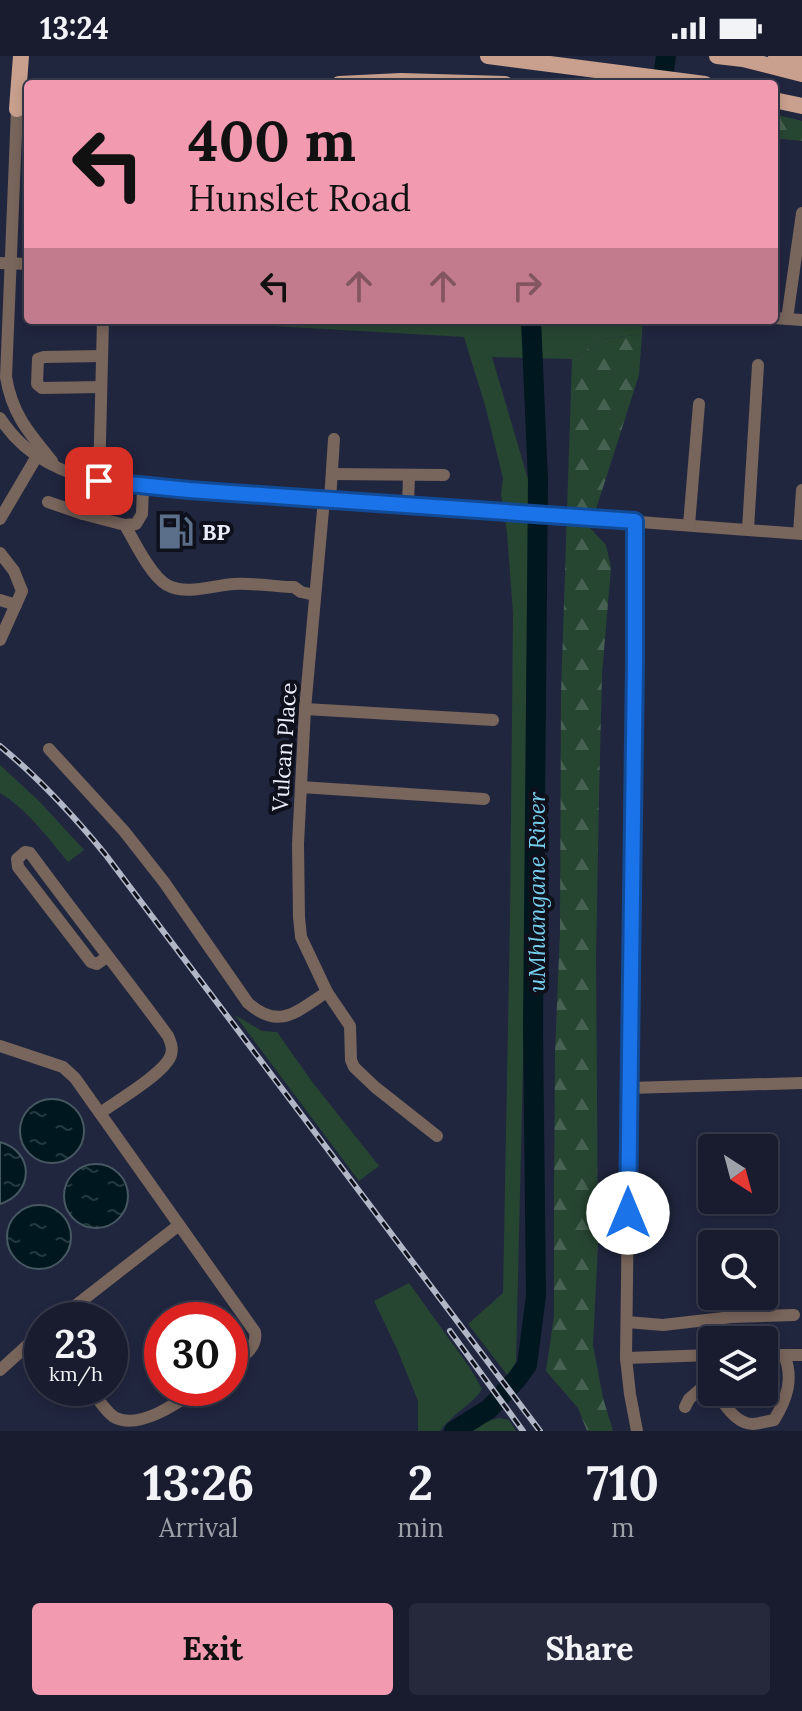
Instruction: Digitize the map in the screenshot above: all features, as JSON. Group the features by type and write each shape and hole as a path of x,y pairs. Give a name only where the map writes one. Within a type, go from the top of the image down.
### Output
{"main road":[{"path":"15,108 21,56"},
{"path":"488,56 677,80"},
{"path":"717,56 743,59 802,74"},
{"path":"776,56 802,62"},
{"path":"778,101 802,106"}],"street":[{"path":"15,108 5,263 6,377 14,409 39,453"},
{"path":"802,213 780,319 802,320"},
{"path":"83,514 94,480 103,324"},
{"path":"101,387 42,388 37,384 37,363 44,357 102,356"},
{"path":"748,529 758,365"},
{"path":"689,525 699,404"},
{"path":"0,418 24,447 78,476 143,486 800,533 802,490"},
{"name":"Vulcan Place","path":"334,439 305,709 298,844 301,937 327,992 350,1026 354,1067 437,1136"},
{"path":"0,519 4,502 39,453"},
{"path":"332,474 444,475"},
{"path":"408,505 409,476"},
{"path":"48,502 125,525 136,524 141,518 143,486"},
{"path":"635,521 626,1358 637,1431"},
{"path":"125,525 155,575 168,586 188,589 233,584 294,587 315,595"},
{"path":"0,553 22,587 0,640"},
{"path":"0,600 16,605"},
{"path":"305,709 493,720"},
{"path":"49,749 156,872 248,1003 259,1013 281,1017 299,1010 327,992"},
{"path":"301,787 484,799"},
{"path":"100,1113 166,1065 172,1044 168,1036 108,956 30,853 20,854 18,867 91,962 97,964 108,956"},
{"path":"0,1046 63,1067 75,1078 234,1302"},
{"path":"629,1088 802,1083"},
{"path":"80,1302 179,1225"},
{"path":"627,1322 663,1325 732,1317 794,1315"},
{"path":"248,1322 257,1336 248,1352"},
{"path":"0,1370 24,1348"},
{"path":"626,1358 698,1355"},
{"path":"778,1355 802,1355"},
{"path":"726,1406 742,1422 777,1425 789,1384 784,1355"},
{"path":"685,1407 698,1392"},
{"path":"105,1406 113,1416 129,1421 159,1415 172,1406"},
{"path":"733,1431 738,1418"}],"green space":[{"path":"778,115 802,121 802,141 778,138"},
{"path":"643,324 642,334 603,339 572,359 492,357 530,486 528,853 516,1362 508,1376 468,1324 503,1293 513,613 501,494 503,478 464,337 256,325"},
{"path":"642,334 639,375 590,528 606,545 611,568 602,674 599,796 596,956 598,1245 593,1345 613,1431 587,1431 578,1408 546,1371 554,1316 561,694 572,359 603,339"},
{"path":"0,765 39,801 84,850 68,862 28,816 0,793"},
{"path":"235,1015 262,1031 277,1032 379,1166 359,1181"},
{"path":"409,1283 482,1389 440,1431 418,1431 418,1401 374,1301"},
{"path":"499,1418 509,1420 516,1431 468,1431 477,1424"}],"water":[{"path":"52,1099 70,1105 78,1113 84,1131 78,1149 70,1157 52,1163 34,1157 26,1149 20,1131 26,1113 34,1105"},
{"path":"0,1142 20,1154 26,1173 19,1191 0,1204"},
{"path":"96,1164 114,1170 122,1178 128,1196 122,1214 114,1222 96,1228 78,1222 70,1214 64,1196 70,1178 78,1170"},
{"path":"39,1205 57,1211 65,1219 71,1237 65,1255 57,1263 39,1269 21,1263 13,1255 7,1237 13,1219 21,1211"}],"waterway":[{"name":"uMhlangane River","path":"663,80 666,56"},
{"name":"uMhlangane River","path":"454,1431 489,1409 527,1365 536,1296 533,1027 538,480 531,324"}],"railway":[{"path":"0,746 55,797 105,854 540,1431"},
{"path":"450,1331 523,1431"}],"place":[{"name":"BP","path":"176,532"}],"route":[{"path":"99,481 635,521 628,1213"}]}
